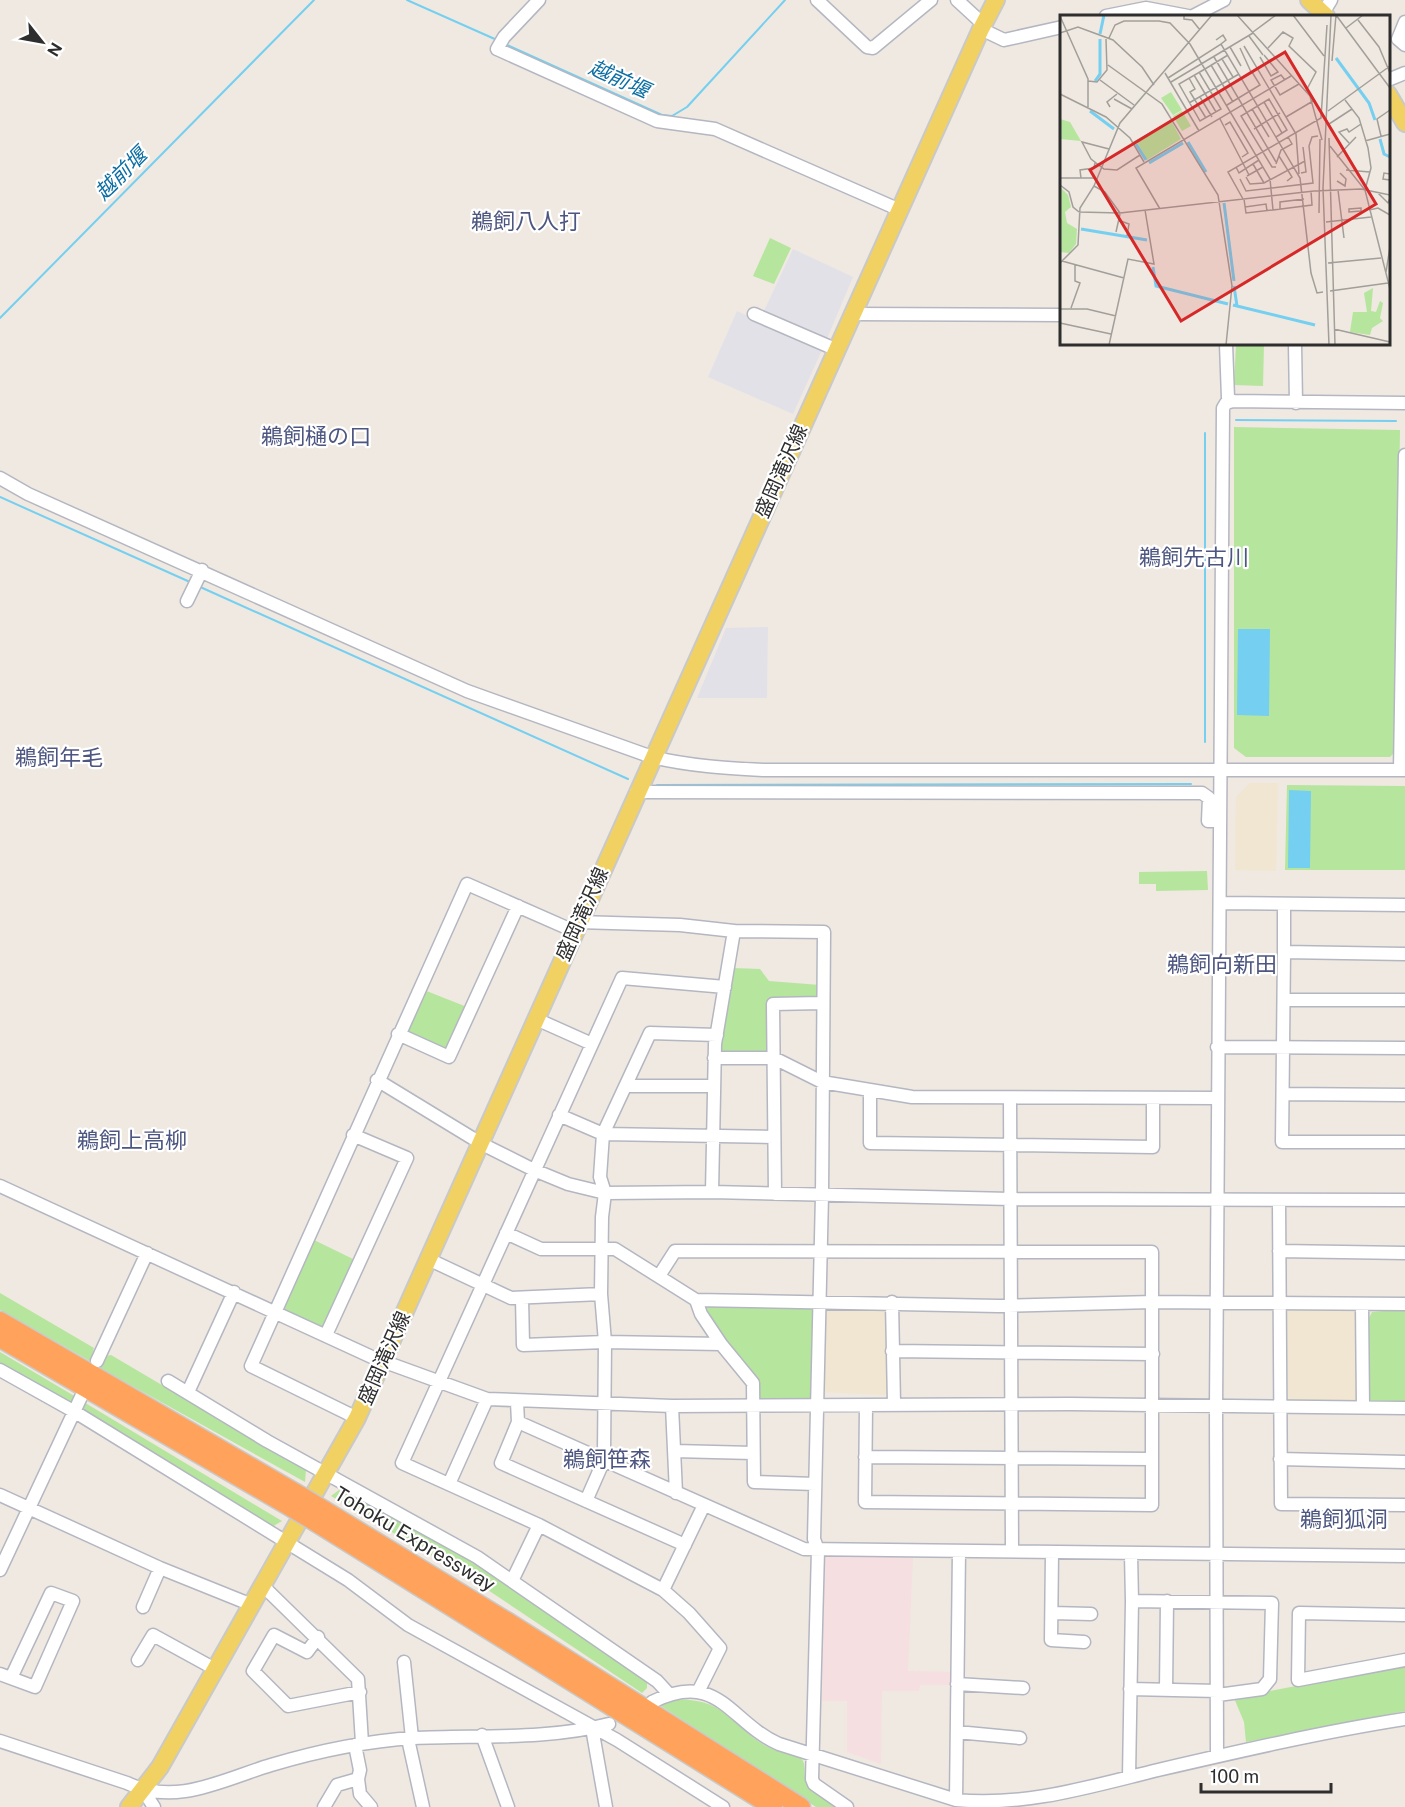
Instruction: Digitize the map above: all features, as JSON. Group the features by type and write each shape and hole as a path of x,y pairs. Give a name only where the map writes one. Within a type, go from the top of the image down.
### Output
{"highway":[{"name":"Tohoku Expressway","path":"0,1321 297,1502 508,1622 801,1807"},
{"name":"Tohoku Expressway","path":"0,1338 297,1502"},
{"name":"Tohoku Expressway","path":"321,1516 772,1807"}],"main road":[{"name":"盛岡滝沢線","path":"129,1807 160,1767 357,1418 482,1144 576,926 835,349 982,26 996,0"},
{"path":"1309,0 1327,10"},
{"path":"1390,96 1405,123"}],"street":[{"path":"539,0 497,49 657,121 715,129 900,210"},
{"path":"817,0 867,47 873,48 931,0"},
{"path":"957,0 982,26 1004,40 1060,27"},
{"path":"1195,15 1224,0"},
{"path":"1111,15 1146,8 1183,15"},
{"path":"1405,22 1398,39 1405,45"},
{"path":"1390,80 1405,73"},
{"path":"754,314 835,349"},
{"path":"851,314 1060,315"},
{"path":"1226,345 1226,388 1228,398 1233,401"},
{"path":"1295,345 1296,403"},
{"path":"1217,1756 1217,1047 1223,408 1226,403 1233,401 1405,404"},
{"path":"0,478 197,580 466,691 652,757 704,768 763,770 1402,770 1405,455"},
{"path":"187,601 197,580"},
{"path":"636,792 1202,793 1209,798 1208,821 1220,821"},
{"path":"357,1418 251,1366 377,1080 467,884 518,906 576,926 680,925 734,931 824,932 821,1003 822,1195 814,1539 818,1550 812,1779 814,1784 847,1807"},
{"path":"1220,903 1405,905"},
{"path":"1284,904 1282,1142 1405,1142"},
{"path":"398,1034 449,1057 518,906"},
{"path":"712,1192 714,1058 734,931"},
{"path":"1284,952 1405,954"},
{"path":"698,1692 720,1648 689,1612 663,1590 539,1525 402,1463 622,978 725,987"},
{"path":"1284,1000 1405,1000"},
{"path":"775,1194 773,1004 821,1003"},
{"path":"536,1019 592,1044"},
{"path":"586,1500 604,1460 605,1342 601,1294 602,1217 605,1193 600,1177 603,1134 650,1033 717,1035"},
{"path":"1217,1047 1405,1048"},
{"path":"714,1058 774,1058 822,1082 912,1097 1218,1098"},
{"path":"377,1080 482,1144 534,1170 568,1184 605,1193 712,1192 1011,1199 1405,1200"},
{"path":"626,1086 714,1086"},
{"path":"870,1090 870,1143 1153,1147 1153,1099"},
{"path":"1283,1094 1405,1095"},
{"path":"1010,1098 1012,1550"},
{"path":"559,1115 603,1134 774,1137"},
{"path":"326,1335 407,1158 353,1134"},
{"path":"0,1186 383,1361 439,1384 487,1399 517,1402 672,1406 894,1404 1405,1408"},
{"path":"1279,1201 1281,1504 1405,1505"},
{"path":"506,1233 541,1249 615,1249 696,1300 1010,1305 1153,1302 1405,1304"},
{"path":"659,1276 675,1251 1152,1252 1152,1505 865,1502 866,1406"},
{"path":"1279,1251 1405,1253"},
{"path":"97,1361 147,1252"},
{"path":"428,1259 511,1298 601,1294"},
{"path":"188,1392 234,1292"},
{"path":"522,1298 523,1345 605,1342 721,1344"},
{"path":"696,1300 701,1314 721,1344 753,1383 754,1482 815,1484"},
{"path":"892,1302 894,1404"},
{"path":"1362,1305 1363,1408"},
{"path":"892,1351 1010,1350 1152,1354"},
{"path":"0,1370 75,1412 348,1580 408,1625 617,1740 723,1807"},
{"path":"168,1381 267,1442 328,1473 477,1557 657,1681 669,1694"},
{"path":"0,1570 81,1397"},
{"path":"449,1484 487,1399"},
{"path":"517,1402 518,1422 501,1463 685,1545"},
{"path":"672,1406 676,1493"},
{"path":"518,1422 804,1549 1405,1556"},
{"path":"674,1451 753,1453"},
{"path":"865,1457 1152,1459"},
{"path":"1280,1459 1405,1462"},
{"path":"0,1495 160,1568 252,1605"},
{"path":"663,1590 704,1504"},
{"path":"512,1581 539,1525"},
{"path":"956,1800 959,1551"},
{"path":"1052,1553 1051,1640 1084,1641"},
{"path":"1130,1777 1131,1554"},
{"path":"143,1607 160,1568"},
{"path":"263,1586 358,1678 360,1692 358,1779 360,1794 371,1807"},
{"path":"51,1593 73,1601 35,1687 6,1676 51,1593"},
{"path":"1130,1689 1218,1693 1262,1689 1268,1685 1273,1611 1272,1603 1132,1601"},
{"path":"1166,1690 1167,1601"},
{"path":"1052,1613 1091,1614"},
{"path":"1405,1615 1299,1613 1298,1680 1405,1660"},
{"path":"138,1660 153,1635 215,1669"},
{"path":"318,1637 307,1652 274,1635 253,1671 288,1706 360,1692"},
{"path":"404,1662 410,1738 423,1807"},
{"path":"957,1684 1023,1688"},
{"path":"652,1702 669,1694 698,1692 722,1700 767,1739 956,1800 1004,1804 1057,1795 1217,1756 1405,1719"},
{"path":"0,1742 143,1790 188,1792 269,1765 358,1744 410,1738 572,1732 609,1724"},
{"path":"592,1728 606,1807"},
{"path":"957,1732 1020,1738"},
{"path":"482,1736 508,1807"},
{"path":"324,1807 337,1785 358,1779"},
{"path":"143,1790 154,1807"},
{"path":"1057,1795 1064,1807"}],"shaded area":[{"path":"793,249 853,277 826,341 763,313"},
{"path":"737,311 822,350 793,414 708,377"},
{"path":"768,627 767,698 697,698 726,628"},
{"path":"1250,783 1278,783 1276,871 1235,870 1236,797"},
{"path":"827,1306 888,1306 891,1391 885,1395 824,1392 824,1309"},
{"path":"1290,1309 1355,1309 1357,1312 1359,1396 1355,1402 1292,1400 1288,1397 1287,1312"},
{"path":"827,1555 913,1556 908,1671 952,1672 952,1685 920,1685 919,1691 882,1691 881,1764 847,1752 847,1701 822,1701 824,1558"}],"green space":[{"path":"770,238 791,248 774,284 753,276"},
{"path":"1236,345 1264,345 1263,386 1234,385"},
{"path":"1234,427 1400,430 1395,752 1390,757 1246,757 1234,748"},
{"path":"1287,785 1405,786 1405,870 1285,870"},
{"path":"1207,871 1208,890 1156,891 1156,884 1139,884 1139,872"},
{"path":"732,968 760,969 769,981 820,985 819,1001 771,1003 772,1056 716,1057"},
{"path":"424,990 467,1007 449,1050 444,1051 404,1033"},
{"path":"314,1240 353,1259 322,1329 281,1311"},
{"path":"0,1293 94,1348 90,1361 0,1310"},
{"path":"702,1304 817,1308 815,1401 760,1400 756,1382 725,1343"},
{"path":"1405,1309 1405,1402 1372,1403 1366,1397 1369,1318 1372,1312"},
{"path":"0,1352 76,1397 71,1404 0,1365"},
{"path":"111,1355 301,1465 306,1470 305,1482 100,1368 105,1356"},
{"path":"82,1401 282,1521 272,1527 80,1411"},
{"path":"339,1490 474,1561 647,1679 647,1688 642,1693 473,1580 331,1496"},
{"path":"1405,1665 1405,1711 1246,1742 1244,1722 1234,1698"},
{"path":"675,1699 692,1700 715,1707 766,1746 801,1758 808,1785 816,1793 839,1807 816,1807 661,1706"}],"water":[{"path":"1238,629 1270,629 1269,716 1237,715"},
{"path":"1289,790 1311,791 1310,868 1288,868"}],"waterway":[{"name":"越前堰","path":"0,318 314,0"},
{"name":"越前堰","path":"407,0 497,40"},
{"name":"越前堰","path":"505,44 662,115 672,116 687,107 785,0"},
{"path":"1236,420 1396,421"},
{"path":"1205,433 1205,742"},
{"path":"0,497 190,582"},
{"path":"198,586 628,779"},
{"path":"657,785 1191,784"}],"district":[{"name":"鵜飼八人打","path":"526,221"},
{"name":"鵜飼樋の口","path":"316,436"},
{"name":"鵜飼先古川","path":"1194,557"},
{"name":"鵜飼年毛","path":"59,757"},
{"name":"鵜飼向新田","path":"1222,964"},
{"name":"鵜飼上高柳","path":"132,1140"},
{"name":"鵜飼笹森","path":"607,1459"},
{"name":"鵜飼狐洞","path":"1344,1519"}]}
